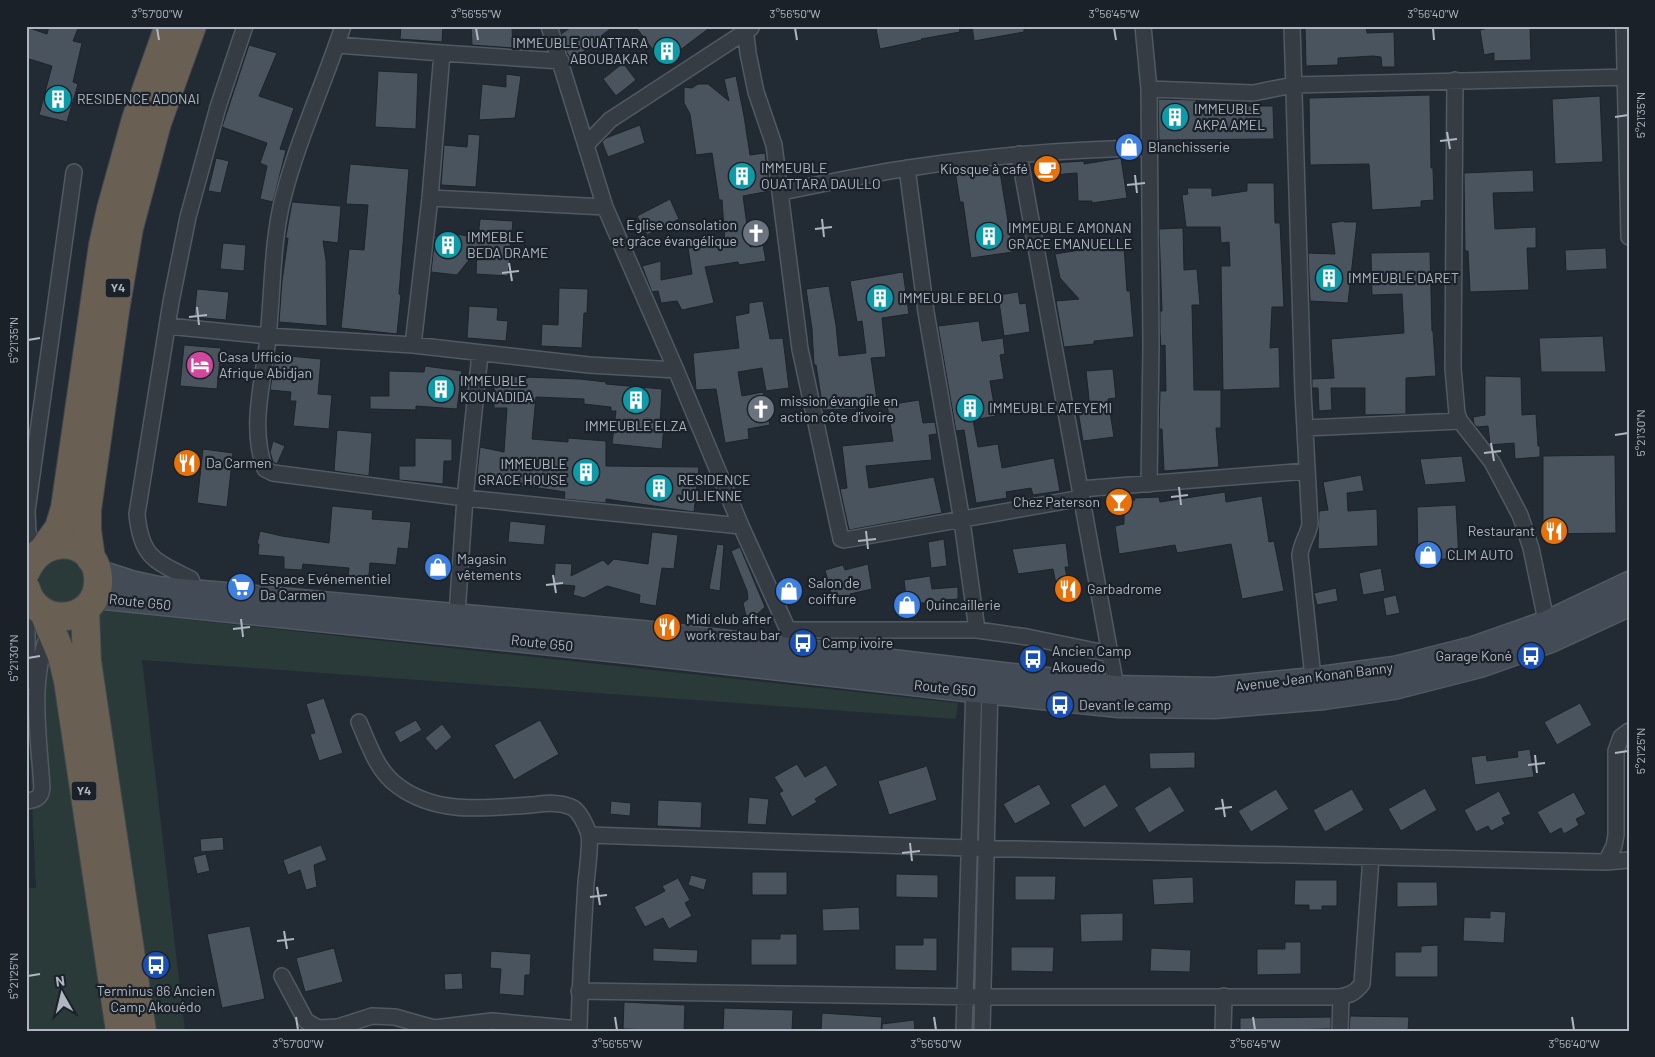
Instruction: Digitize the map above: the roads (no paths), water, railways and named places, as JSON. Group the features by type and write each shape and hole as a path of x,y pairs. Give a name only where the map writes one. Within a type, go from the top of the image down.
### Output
{"highway":[{"name":"Y4","path":"120,1031 68,681 62,656 34,586 59,528 65,508 97,277 111,209 136,119 169,26"},
{"name":"Y4","path":"142,1031 87,661 92,584 87,510 115,311 129,228 157,124 192,26"},
{"path":"56,544 69,545 82,550 92,584 73,616 58,617 34,586 56,544"}],"street":[{"path":"193,591 194,585 191,579 153,558 143,546 137,514 167,326 188,217 218,107 245,26"},
{"path":"343,26 298,148 282,200 258,418 260,457 265,469 273,473 465,498 741,526"},
{"path":"549,26 605,207 791,639 796,671"},
{"path":"1143,26 1149,89 1151,346 1149,484"},
{"path":"1292,26 1305,428 1310,524 1309,532 1300,555 1314,689"},
{"path":"1624,26 1627,77 1629,236"},
{"path":"586,145 610,120 748,28 756,92 774,145 800,349 840,538 844,540 962,521 1081,494 1149,484 1307,471"},
{"path":"337,45 561,61"},
{"path":"413,345 430,198 442,53"},
{"path":"1149,89 1253,93 1293,85 1627,77"},
{"path":"1456,80 1453,368 1455,409 1460,421 1492,462 1520,516 1531,548 1549,632"},
{"path":"781,192 907,168 1019,154 1067,150 1148,148"},
{"path":"1019,154 1116,686"},
{"path":"907,168 932,348 962,521 977,630"},
{"path":"33,799 42,788 37,690 44,644 34,586 26,511 74,172"},
{"path":"430,198 605,207"},
{"path":"167,326 268,336 413,345 589,365 676,370"},
{"path":"457,614 465,498 480,354"},
{"path":"1305,428 1460,421"},
{"name":"Route G50","path":"92,584 131,582 158,588 642,632 791,639 983,679"},
{"name":"Avenue Jean Konan Banny","path":"983,679 1214,689 1394,688 1480,666 1549,632 1629,583"},
{"name":"Route G50","path":"92,584 461,634 796,671 983,679"},
{"path":"34,586 27,624 27,658 37,690"},
{"name":"Avenue Jean Konan Banny","path":"1549,632 1629,605"},
{"path":"791,639 977,630 1027,637 1110,654"},
{"path":"982,1031 985,847 983,679"},
{"path":"964,1031 969,848 983,679"},
{"name":"Avenue Jean Konan Banny","path":"983,679 1119,706 1215,706 1314,689"},
{"path":"282,976 306,1021 318,1028 338,1026 372,1016 395,1017 434,1028 492,1021 579,1030 589,835 577,810 557,803 493,808 448,807 411,794 397,786 384,773 375,758 360,722"},
{"path":"1606,862 1614,846 1616,836 1616,751 1621,737 1629,731"},
{"path":"589,835 969,848 1606,862 1629,860"},
{"path":"580,991 982,997 1341,997 1354,993 1362,984 1371,857"},
{"path":"1224,996 1224,1031"},
{"path":"1340,1031 1341,997"}],"place":[{"name":"IMMEUBLE OUATTARA ABOUBAKAR","path":"667,51"},
{"name":"RESIDENCE ADONAI","path":"58,99"},
{"name":"IMMEUBLE AKPA AMEL","path":"1175,117"},
{"name":"Blanchisserie","path":"1129,147"},
{"name":"Kiosque à café","path":"1047,169"},
{"name":"IMMEUBLE OUATTARA DAULLO","path":"742,176"},
{"name":"Eglise consolation et grâce évangélique","path":"756,233"},
{"name":"IMMEUBLE AMONAN GRACE EMANUELLE","path":"989,236"},
{"name":"IMMEBLE BEDA DRAME","path":"448,245"},
{"name":"IMMEUBLE DARET","path":"1329,278"},
{"name":"IMMEUBLE BELO","path":"880,298"},
{"name":"Casa Ufficio Afrique Abidjan","path":"200,365"},
{"name":"IMMEUBLE KOUNADIDA","path":"441,389"},
{"name":"IMMEUBLE ELZA","path":"636,400"},
{"name":"IMMEUBLE ATEYEMI","path":"970,408"},
{"name":"mission évangile en action côte d'ivoire","path":"761,409"},
{"name":"Da Carmen","path":"187,463"},
{"name":"IMMEUBLE GRACE HOUSE","path":"586,472"},
{"name":"RESIDENCE JULIENNE","path":"659,488"},
{"name":"Chez Paterson","path":"1119,502"},
{"name":"Restaurant","path":"1554,531"},
{"name":"CLIM AUTO","path":"1428,555"},
{"name":"Magasin vêtements","path":"438,567"},
{"name":"Espace Evénementiel Da Carmen","path":"241,587"},
{"name":"Garbadrome","path":"1068,589"},
{"name":"Salon de coiffure","path":"789,591"},
{"name":"Quincaillerie","path":"907,605"},
{"name":"Midi club after work restau bar","path":"667,627"},
{"name":"Camp ivoire","path":"803,643"},
{"name":"Garage Koné","path":"1531,656"},
{"name":"Ancien Camp Akouedo","path":"1033,659"},
{"name":"Devant le camp","path":"1060,705"},
{"name":"Terminus 86 Ancien Camp Akouédo","path":"156,965"}]}
